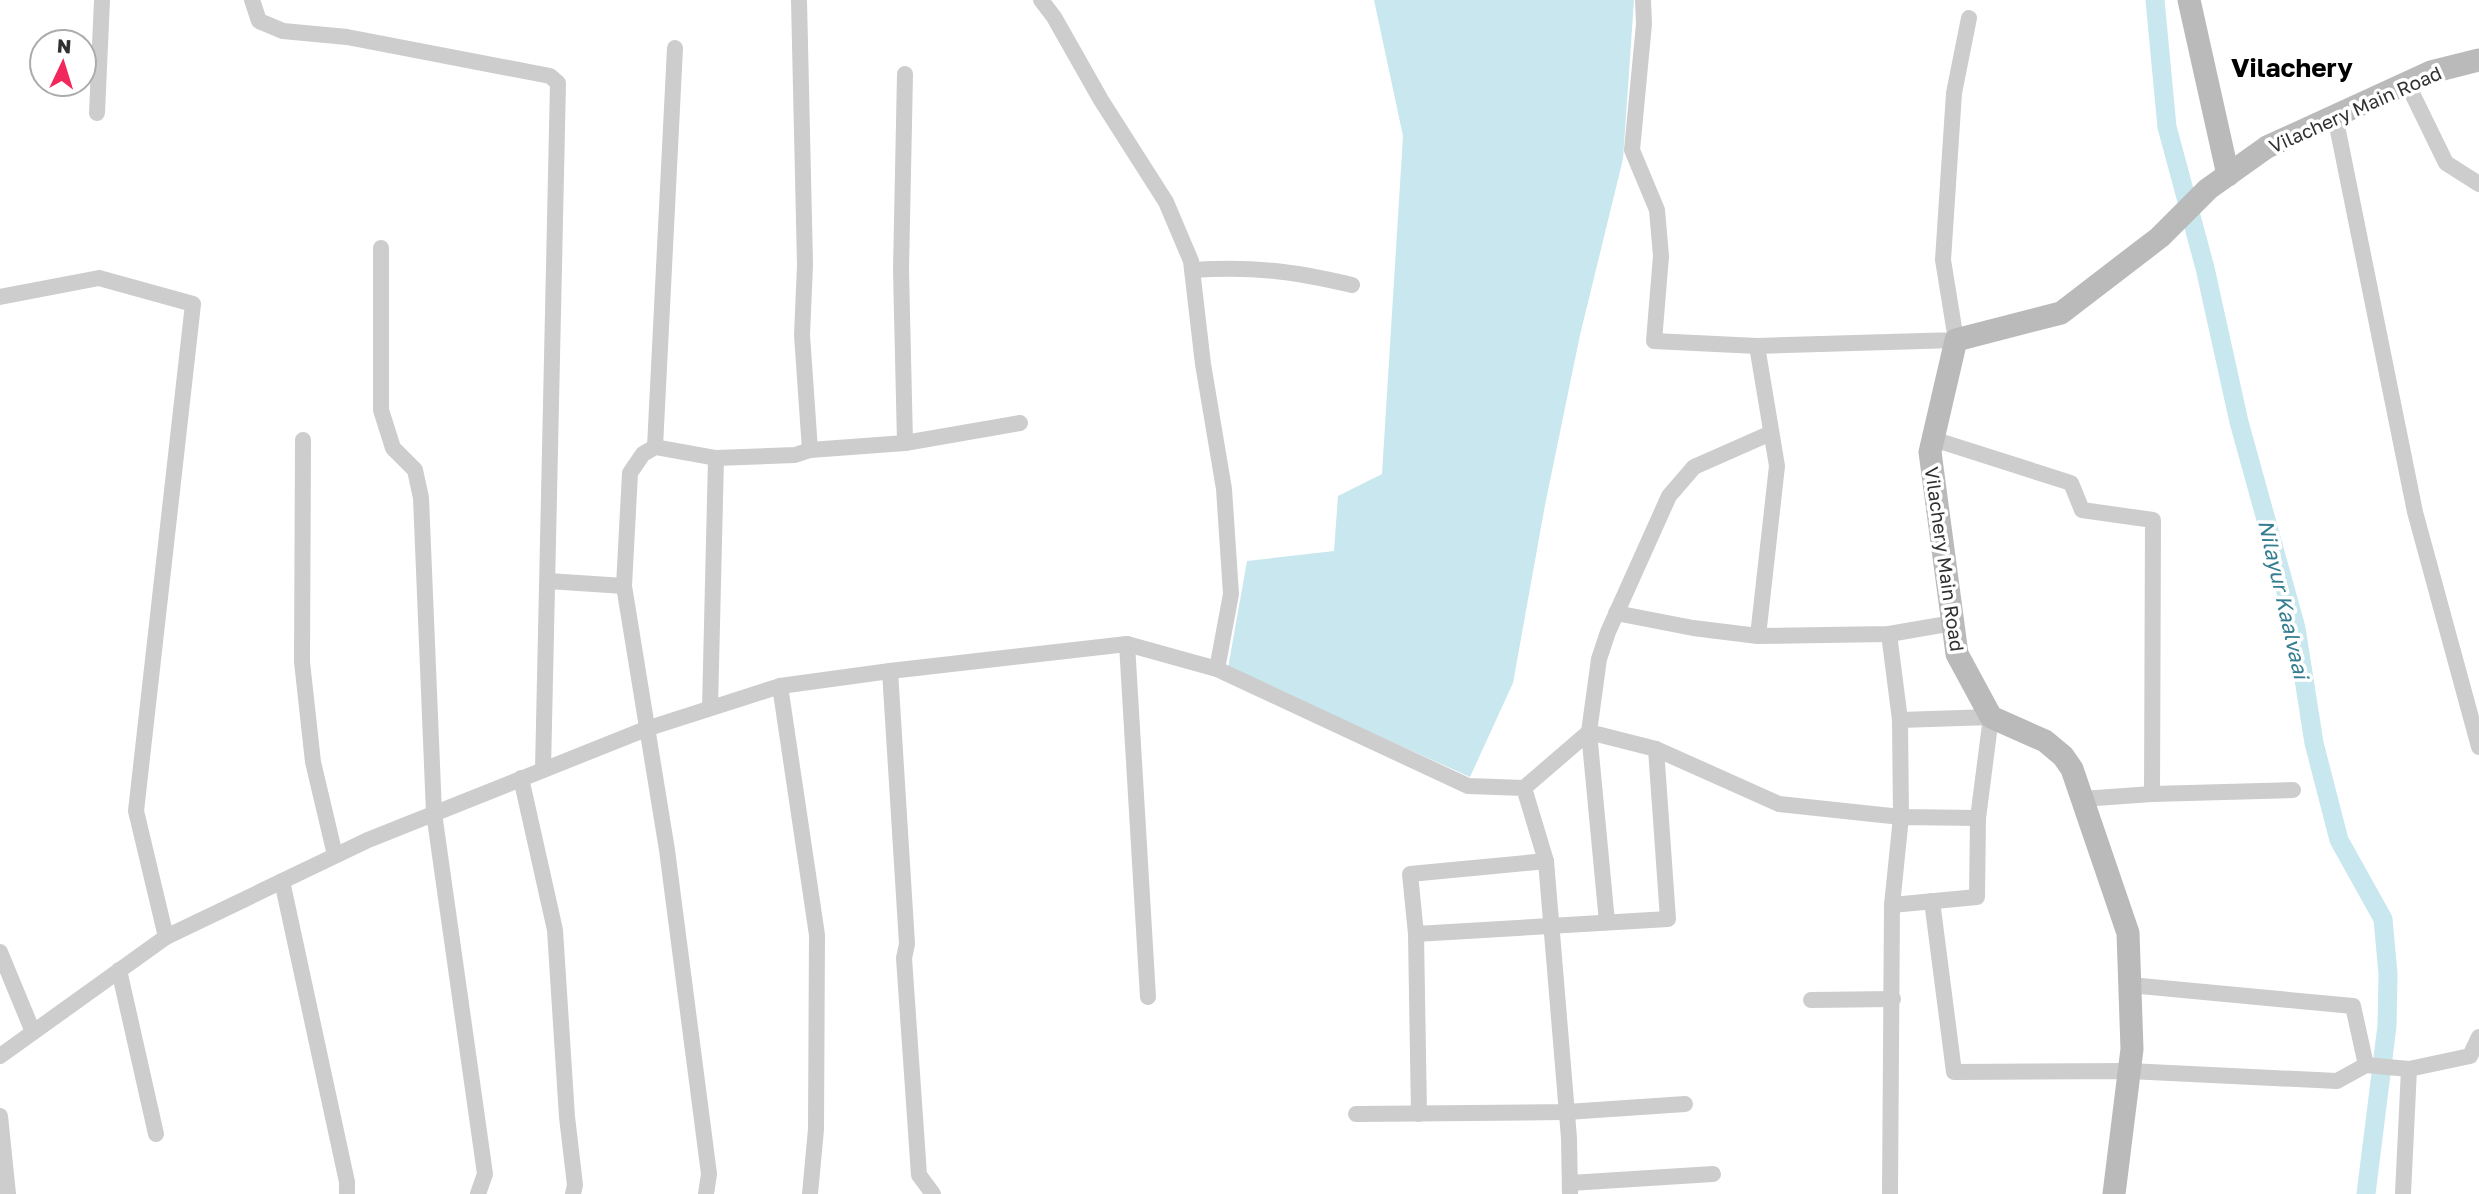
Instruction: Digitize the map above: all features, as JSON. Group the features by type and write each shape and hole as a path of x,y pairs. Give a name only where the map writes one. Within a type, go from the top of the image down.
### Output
{"main road":[{"path":"2189,0 2228,175"},
{"name":"Vilachery Main Road","path":"1992,717 1957,654 1930,452 1956,340 2061,313 2160,237 2208,189 2267,147 2431,72 2479,61"},
{"path":"1992,717 2045,741 2063,756 2072,769 2128,933 2132,1048 2114,1194"}],"street":[{"path":"97,113 102,0"},
{"path":"252,0 259,21 283,31 347,37 550,76 558,83 543,769"},
{"path":"799,0 805,265 802,335 810,450"},
{"path":"1041,0 1054,17 1101,100 1166,202 1191,261 1203,364 1224,489 1231,594 1217,669"},
{"path":"1643,0 1644,24 1632,150 1657,210 1661,256 1654,341 1757,346 1956,340 1942,260 1954,93 1969,18"},
{"path":"655,447 675,48"},
{"path":"905,74 901,270 905,443"},
{"path":"2407,83 2446,163 2479,184"},
{"path":"2335,116 2415,512 2479,747"},
{"path":"381,248 381,410 393,448 415,470 421,498 434,813 485,1174 478,1194"},
{"path":"1192,270 1253,267 1299,272 1352,285"},
{"path":"0,297 99,278 193,304 136,811 166,937"},
{"path":"1757,346 1776,466 1758,636"},
{"path":"706,1194 709,1174 667,850 624,586 630,473 643,454 655,447 716,458 795,455 810,450 905,443 1020,423"},
{"path":"1607,922 1589,732 1599,659 1616,613 1669,496 1694,467 1771,433"},
{"path":"1933,439 2071,483 2082,510 2153,520 2152,794"},
{"path":"303,440 302,662 313,762 335,855"},
{"path":"710,708 716,458"},
{"path":"548,581 624,586"},
{"path":"1616,613 1693,628 1758,636 1889,634 1953,623"},
{"path":"1889,634 1900,720 1901,817 1892,905 1890,1194"},
{"path":"1127,644 1148,998"},
{"path":"0,1056 166,937 335,855 646,729 780,685 1127,644 1217,669 1468,786 1524,788 1589,732"},
{"path":"890,671 907,944 904,958 919,1175 933,1194"},
{"path":"780,685 817,935 816,1129 810,1194"},
{"path":"1892,905 1977,897 1978,818 1992,717 1900,720"},
{"path":"1589,732 1656,749 1779,804 1901,817 1978,818"},
{"path":"1416,934 1668,919 1656,749"},
{"path":"521,778 555,930 567,1116 575,1185 573,1194"},
{"path":"1524,788 1546,862 1567,1112 1570,1189 1713,1174"},
{"path":"2082,799 2293,790"},
{"path":"1419,1114 1416,934 1410,874 1546,862"},
{"path":"282,881 347,1182 347,1194"},
{"path":"1932,901 1954,1072 2129,1071 2337,1081 2365,1065 2409,1069 2470,1056 2479,1037"},
{"path":"0,952 33,1032"},
{"path":"119,970 156,1134"},
{"path":"2130,985 2353,1006 2365,1065"},
{"path":"1811,1000 1893,999"},
{"path":"2403,1194 2409,1069"},
{"path":"1356,1114 1567,1112 1685,1104"},
{"path":"0,1116 8,1194"}],"water":[{"path":"1374,0 1634,0 1623,159 1580,335 1545,505 1513,683 1470,777 1228,668 1247,561 1334,551 1338,496 1382,474 1403,136"}],"waterway":[{"name":"Nilayur Kaalvaai","path":"2155,0 2167,127 2205,268 2239,422 2296,628 2314,743 2339,840 2383,919 2388,974 2387,1026 2366,1194"}],"district":[{"name":"Vilachery","path":"2292,67"}]}
